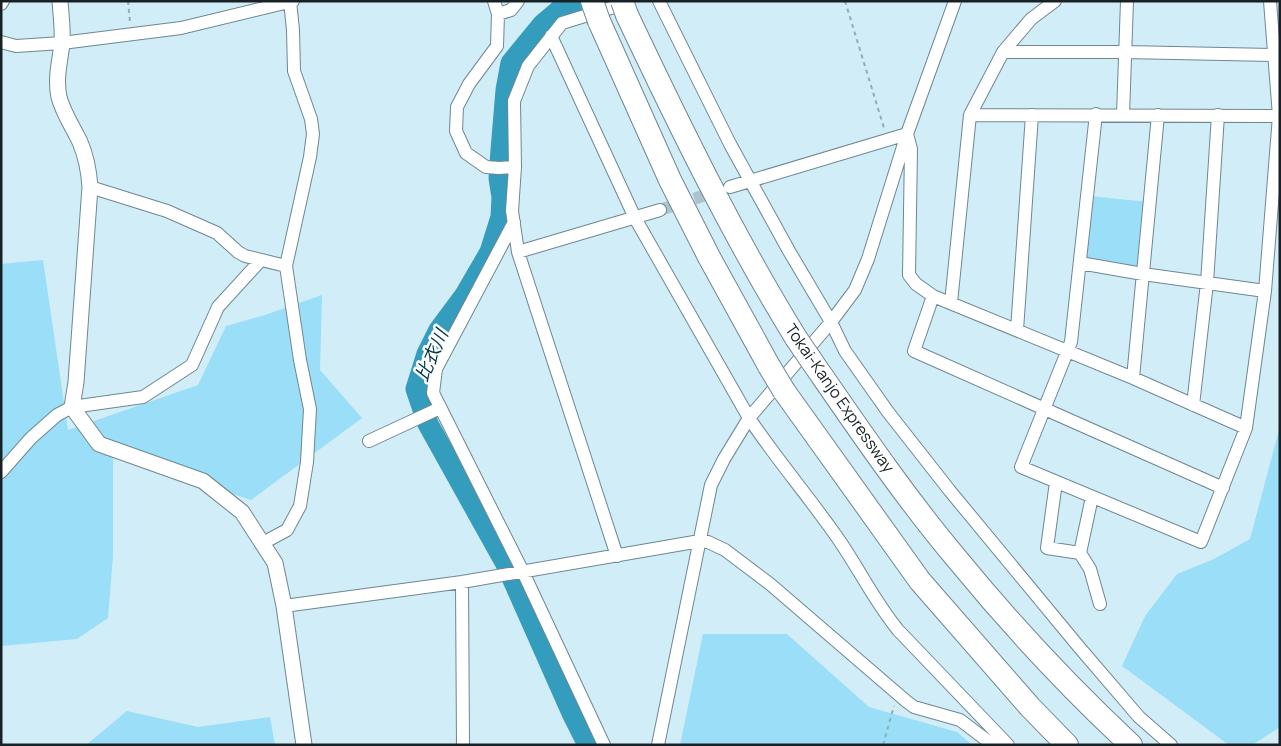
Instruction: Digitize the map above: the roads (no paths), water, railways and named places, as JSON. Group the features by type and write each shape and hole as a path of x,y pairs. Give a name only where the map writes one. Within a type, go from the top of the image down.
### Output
{"highway":[{"name":"Tokai-Kanjo Expressway","path":"627,6 694,155 742,245 810,360 868,443 956,558 995,605 1131,745"},
{"path":"596,11 670,180 709,257 784,390 920,581 1030,707 1067,745"}],"street":[{"path":"60,1 62,43 58,66 57,84 59,97 64,112 80,143 86,162 90,187 76,382 72,407 99,444 203,481 242,512 275,563 284,606 304,745"},
{"path":"494,1 498,14 496,46 469,84 457,107 456,131 466,153 486,166 499,168 515,167"},
{"path":"498,14 512,10 518,1"},
{"path":"659,1 730,144 845,350 888,412 950,491 1139,717 1171,745"},
{"path":"658,745 711,485 724,458 750,418 831,322 855,290 868,259 907,134 955,1"},
{"path":"951,303 970,115 1003,52 1031,19 1055,1"},
{"path":"1123,115 1127,1"},
{"path":"1096,114 1071,342 1021,467 1202,542 1246,428 1266,292 1279,116 1270,1"},
{"path":"1,42 16,46 62,43 181,28 291,2 294,71 311,119 313,134 310,157 286,266 300,360 310,409 307,462 300,506 287,530 263,543"},
{"path":"617,556 518,252 512,212 515,167 514,101 528,66 562,24 627,6"},
{"path":"551,36 635,218 766,443 824,518 886,616 1008,745"},
{"path":"1003,52 1274,55"},
{"path":"970,115 1158,114 1279,116"},
{"path":"1133,378 1158,114"},
{"path":"1016,330 1032,115"},
{"path":"1193,405 1207,283 1218,115"},
{"path":"730,188 907,134"},
{"path":"907,134 912,149 909,275 916,284 933,296 1133,378 1246,428"},
{"path":"90,187 190,220 217,233 238,252 286,266"},
{"path":"518,252 660,210"},
{"path":"514,222 436,369 433,393 523,572 604,745"},
{"path":"1,472 30,438 57,414 72,407 143,397 192,365 218,307 261,260"},
{"path":"1080,262 1143,274 1266,292"},
{"path":"933,296 914,351 1223,488"},
{"path":"369,441 440,408"},
{"path":"1056,482 1047,548 1080,553"},
{"path":"1092,497 1080,553 1090,569 1100,604"},
{"path":"284,606 462,582 708,542 725,550 770,584 914,707 960,720 993,745"},
{"path":"462,582 463,745"}],"waterway":[{"name":"比衣川","path":"578,1 562,8 543,24 511,63 506,90 499,178 502,197 501,217 490,252 465,295 439,330 427,354 416,389 428,424 506,564 588,745"}],"tunnel":[{"path":"660,210 718,191"}]}
